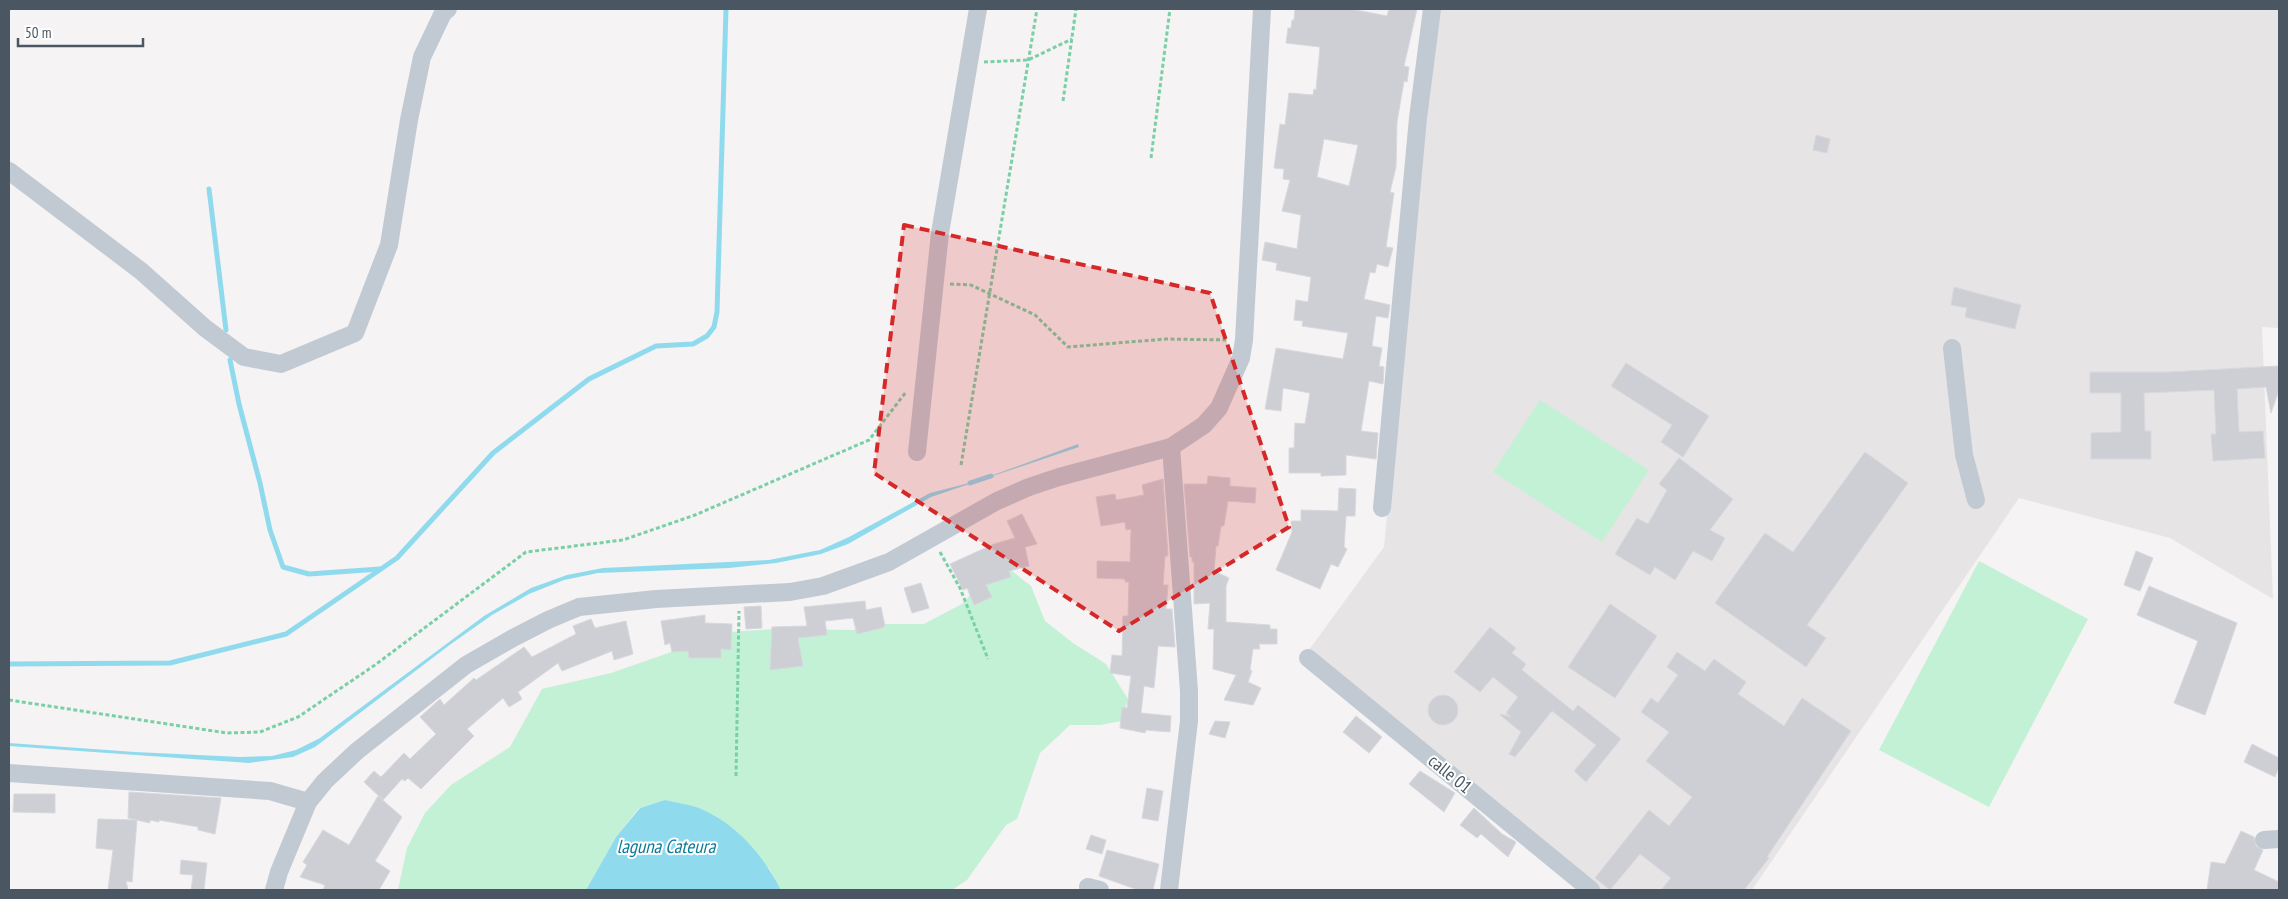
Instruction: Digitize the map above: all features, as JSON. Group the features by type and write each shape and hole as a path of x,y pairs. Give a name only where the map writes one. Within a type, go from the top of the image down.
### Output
{"street":[{"path":"9,171 141,271 205,328 244,356 280,364 355,333 389,245 409,120 422,57 443,13 448,9"},
{"path":"917,452 940,233 978,9"},
{"path":"274,890 279,872 308,802 325,781 357,751 466,665 548,620 579,607 656,599 790,592 823,586 889,562 997,501 1029,487 1171,447 1204,425 1219,408 1238,367 1244,340 1262,9"},
{"path":"1382,508 1417,128 1432,9"},
{"path":"1952,348 1964,455 1976,500"},
{"path":"1169,890 1189,721 1189,691 1171,447"},
{"name":"calle 01","path":"1308,658 1591,890"},
{"path":"9,772 270,792 308,802"}],"path":[{"path":"962,465 1037,9"},
{"path":"1063,101 1076,9"},
{"path":"1151,158 1170,9"},
{"path":"969,63 1028,60 1072,39"},
{"path":"935,283 971,285 1036,315 1068,347 1166,339 1244,340"},
{"path":"9,700 227,733 260,732 306,712 375,665 526,552 623,540 695,515 869,440 909,388"},
{"path":"933,538 960,588 988,659"},
{"path":"736,776 740,595"}],"highlighted area":[{"path":"904,225 1210,293 1289,527 1119,631 874,473"}],"shaded area":[{"path":"1436,9 2279,9 2279,328 2262,327 2273,599 2170,538 2019,498 1752,890 1600,890 1309,650 1384,547"}],"green space":[{"path":"1540,400 1649,470 1602,542 1493,472"},
{"path":"1979,561 2088,619 1989,807 1879,750"},
{"path":"1012,571 1031,586 1045,621 1073,643 1106,664 1128,699 1121,721 1100,725 1070,725 1040,753 1017,819 1006,825 967,880 952,890 781,890 769,868 665,800 639,808 616,837 586,890 398,890 407,848 425,813 451,785 510,747 542,689 611,673 729,632 774,629 853,630 887,624 924,624 962,604 991,572"}],"water":[{"path":"1078,444 1079,447 931,497 848,544 821,554 776,563 729,568 598,573 564,580 529,594 492,615 315,747 293,757 249,763 9,746 9,743 240,757 272,756 296,750 320,738 484,616 531,588 567,575 603,568 769,560 820,550 849,537 930,493 977,481"},
{"name":"laguna Cateura","path":"665,800 699,808 713,815 737,832 757,853 781,890 586,890 616,837 640,808"}],"building":[{"path":"1295,9 1351,9 1387,16 1389,9 1417,9 1404,66 1409,67 1407,82 1404,81 1397,122 1396,167 1390,192 1394,193 1386,247 1393,248 1388,267 1377,264 1375,273 1370,272 1364,299 1390,305 1388,318 1376,316 1372,346 1382,348 1379,366 1384,367 1383,384 1369,381 1361,431 1378,433 1376,459 1346,455 1346,475 1321,476 1321,473 1289,473 1289,448 1294,448 1295,423 1305,424 1310,393 1283,388 1281,411 1265,409 1276,348 1343,359 1348,333 1302,326 1303,321 1294,320 1296,300 1308,302 1311,277 1276,270 1277,263 1262,260 1265,242 1297,249 1301,215 1282,211 1290,180 1283,179 1284,169 1274,168 1280,124 1285,125 1289,93 1313,95 1314,89 1316,90 1320,47 1286,43 1288,28 1291,28 1292,20 1294,20","holes":["1324,139 1358,145 1349,186 1317,177"]},
{"path":"1816,135 1830,139 1827,153 1813,150"},
{"path":"1954,287 2021,305 2015,329 1965,317 1967,308 1951,305"},
{"path":"1626,363 1709,416 1683,457 1661,442 1672,425 1611,386"},
{"path":"2278,366 2279,390 2271,413 2266,387 2237,389 2239,432 2263,431 2265,458 2213,461 2211,434 2216,434 2214,390 2144,393 2145,431 2151,431 2151,459 2091,459 2091,433 2121,432 2121,393 2090,393 2090,372 2169,372"},
{"path":"1865,452 1908,483 1807,625 1826,638 1806,667 1715,603 1765,533 1793,552"},
{"path":"1679,458 1733,499 1710,530 1725,538 1712,561 1693,551 1675,580 1655,567 1650,575 1615,554 1637,518 1648,524 1667,490 1659,484"},
{"path":"1208,476 1230,478 1230,486 1256,488 1255,503 1228,501 1224,526 1221,526 1218,546 1216,546 1214,571 1229,578 1226,586 1226,622 1270,625 1270,629 1277,629 1277,644 1259,644 1260,649 1253,649 1250,670 1252,671 1248,682 1261,688 1253,705 1224,700 1236,675 1213,669 1214,629 1208,629 1210,603 1194,604 1194,562 1192,562 1192,557 1190,557 1184,484 1207,484"},
{"path":"1163,479 1168,556 1165,556 1163,585 1168,585 1166,609 1172,609 1175,647 1158,646 1154,688 1144,686 1141,713 1171,716 1170,732 1146,730 1145,733 1120,728 1122,707 1127,708 1131,676 1110,673 1112,655 1122,656 1123,616 1128,616 1129,582 1125,582 1125,579 1097,578 1097,561 1130,562 1131,529 1126,530 1125,522 1101,526 1096,497 1115,494 1116,500 1144,495 1142,485"},
{"path":"1339,488 1356,489 1355,516 1346,516 1344,547 1347,549 1338,567 1331,564 1320,589 1276,570 1292,532 1291,521 1301,521 1301,510 1338,511"},
{"path":"1022,514 1037,544 1025,547 1029,566 1009,571 1011,577 986,585 992,597 974,605 967,588 963,590 950,564 994,544 1015,538 1007,521"},
{"path":"2136,551 2153,558 2140,591 2124,585"},
{"path":"921,583 929,608 912,613 904,588"},
{"path":"2149,586 2237,623 2205,715 2174,703 2198,641 2137,615"},
{"path":"865,601 866,610 881,607 885,626 857,634 853,618 825,621 827,635 798,638 803,666 770,670 772,627 807,626 804,607"},
{"path":"1610,604 1657,636 1615,698 1568,667"},
{"path":"761,606 762,628 746,629 744,607"},
{"path":"705,615 705,623 732,624 731,650 721,649 721,658 689,658 688,651 672,652 670,643 665,645 661,621"},
{"path":"591,619 595,628 626,621 633,654 614,660 612,651 562,671 558,663 518,692 522,699 509,707 503,698 467,729 474,736 421,789 408,778 405,781 402,779 383,800 364,782 374,771 381,777 404,753 410,759 436,734 420,717 440,699 444,705 474,678 476,680 524,647 532,657 576,634 573,626"},
{"path":"1490,627 1516,648 1512,653 1526,664 1522,670 1573,711 1578,705 1621,739 1586,782 1574,771 1596,745 1552,711 1515,757 1509,754 1521,732 1500,715 1511,717 1506,713 1518,697 1493,677 1480,692 1454,672"},
{"path":"1677,652 1705,671 1714,659 1746,682 1738,694 1784,726 1802,698 1851,731 1767,857 1769,858 1744,890 1661,890 1671,878 1640,854 1610,890 1595,878 1649,810 1669,826 1692,797 1646,761 1669,732 1641,712 1651,698 1658,703 1678,675 1667,667"},
{"path":"1443,695 1449,696 1457,704 1457,716 1449,724 1443,725 1437,724 1429,716 1428,710 1429,704 1437,696"},
{"path":"1356,716 1382,737 1369,753 1343,732"},
{"path":"1215,721 1230,722 1225,738 1209,734"},
{"path":"2252,744 2279,758 2279,767 2275,777 2244,762"},
{"path":"1420,771 1455,793 1444,812 1409,784"},
{"path":"1147,788 1163,791 1158,821 1142,818"},
{"path":"129,792 221,798 215,834 198,830 198,827 159,820 159,822 150,820 150,823 128,818"},
{"path":"14,794 55,794 55,813 13,812"},
{"path":"378,796 402,817 375,861 390,871 379,890 323,890 325,885 300,877 307,865 303,862 323,830 349,845"},
{"path":"1474,808 1502,834 1516,842 1508,857 1481,834 1477,838 1460,825"},
{"path":"98,819 137,820 132,882 126,881 128,890 108,890 113,850 96,848"},
{"path":"2241,831 2254,837 2256,846 2263,850 2254,870 2279,882 2279,890 2207,890 2211,862 2225,864"},
{"path":"1091,835 1106,840 1102,854 1086,849"},
{"path":"1107,850 1159,864 1153,890 1138,890 1099,876"},
{"path":"181,860 207,863 204,890 191,890 193,875 180,874"}],"waterway":[{"path":"9,664 170,663 286,634 397,558 493,453 589,379 656,346 693,344 707,336 714,327 717,312 726,9"},
{"path":"209,189 226,330"},
{"path":"230,360 270,530 283,567 309,574 380,569"},
{"path":"970,483 991,476"}]}
